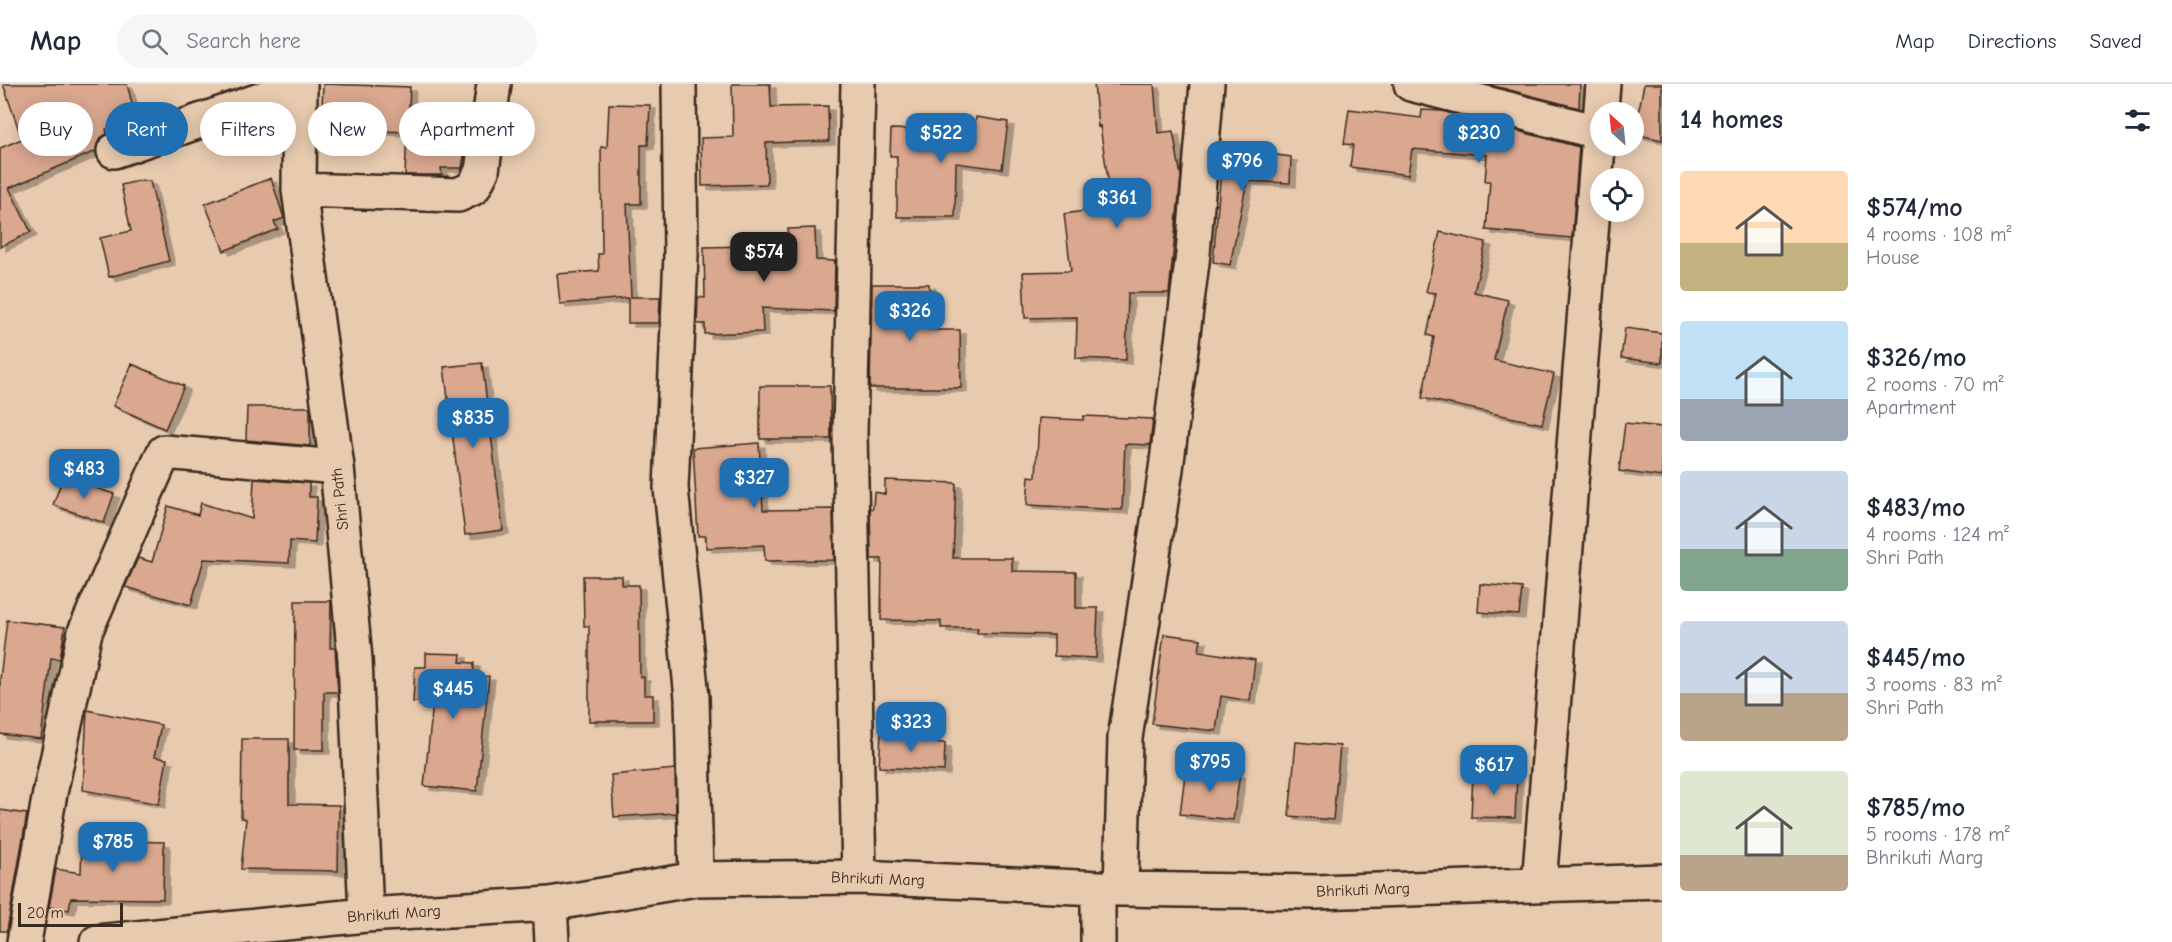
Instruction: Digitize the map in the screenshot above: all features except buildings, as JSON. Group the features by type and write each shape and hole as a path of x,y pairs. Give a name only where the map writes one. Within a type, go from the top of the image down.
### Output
{"street":[{"path":"299,190 458,195 474,188 482,171 494,84"},
{"path":"679,84 681,255 670,488 692,698 696,879"},
{"path":"858,84 850,433 859,877"},
{"path":"1098,942 1110,888 1125,738 1168,458 1193,254 1207,84"},
{"path":"1411,84 1590,130"},
{"path":"1602,102 1603,84"},
{"path":"188,125 300,85"},
{"name":"Shri Path","path":"300,85 299,190 337,467 355,659 366,915"},
{"path":"1539,884 1597,156"},
{"path":"24,942 50,793 85,632 164,452 337,467"},
{"name":"Bhrikuti Marg","path":"96,942 285,933 366,915 550,904 696,879 859,877 1110,888 1316,892 1662,881"},
{"path":"550,904 552,942"}]}
